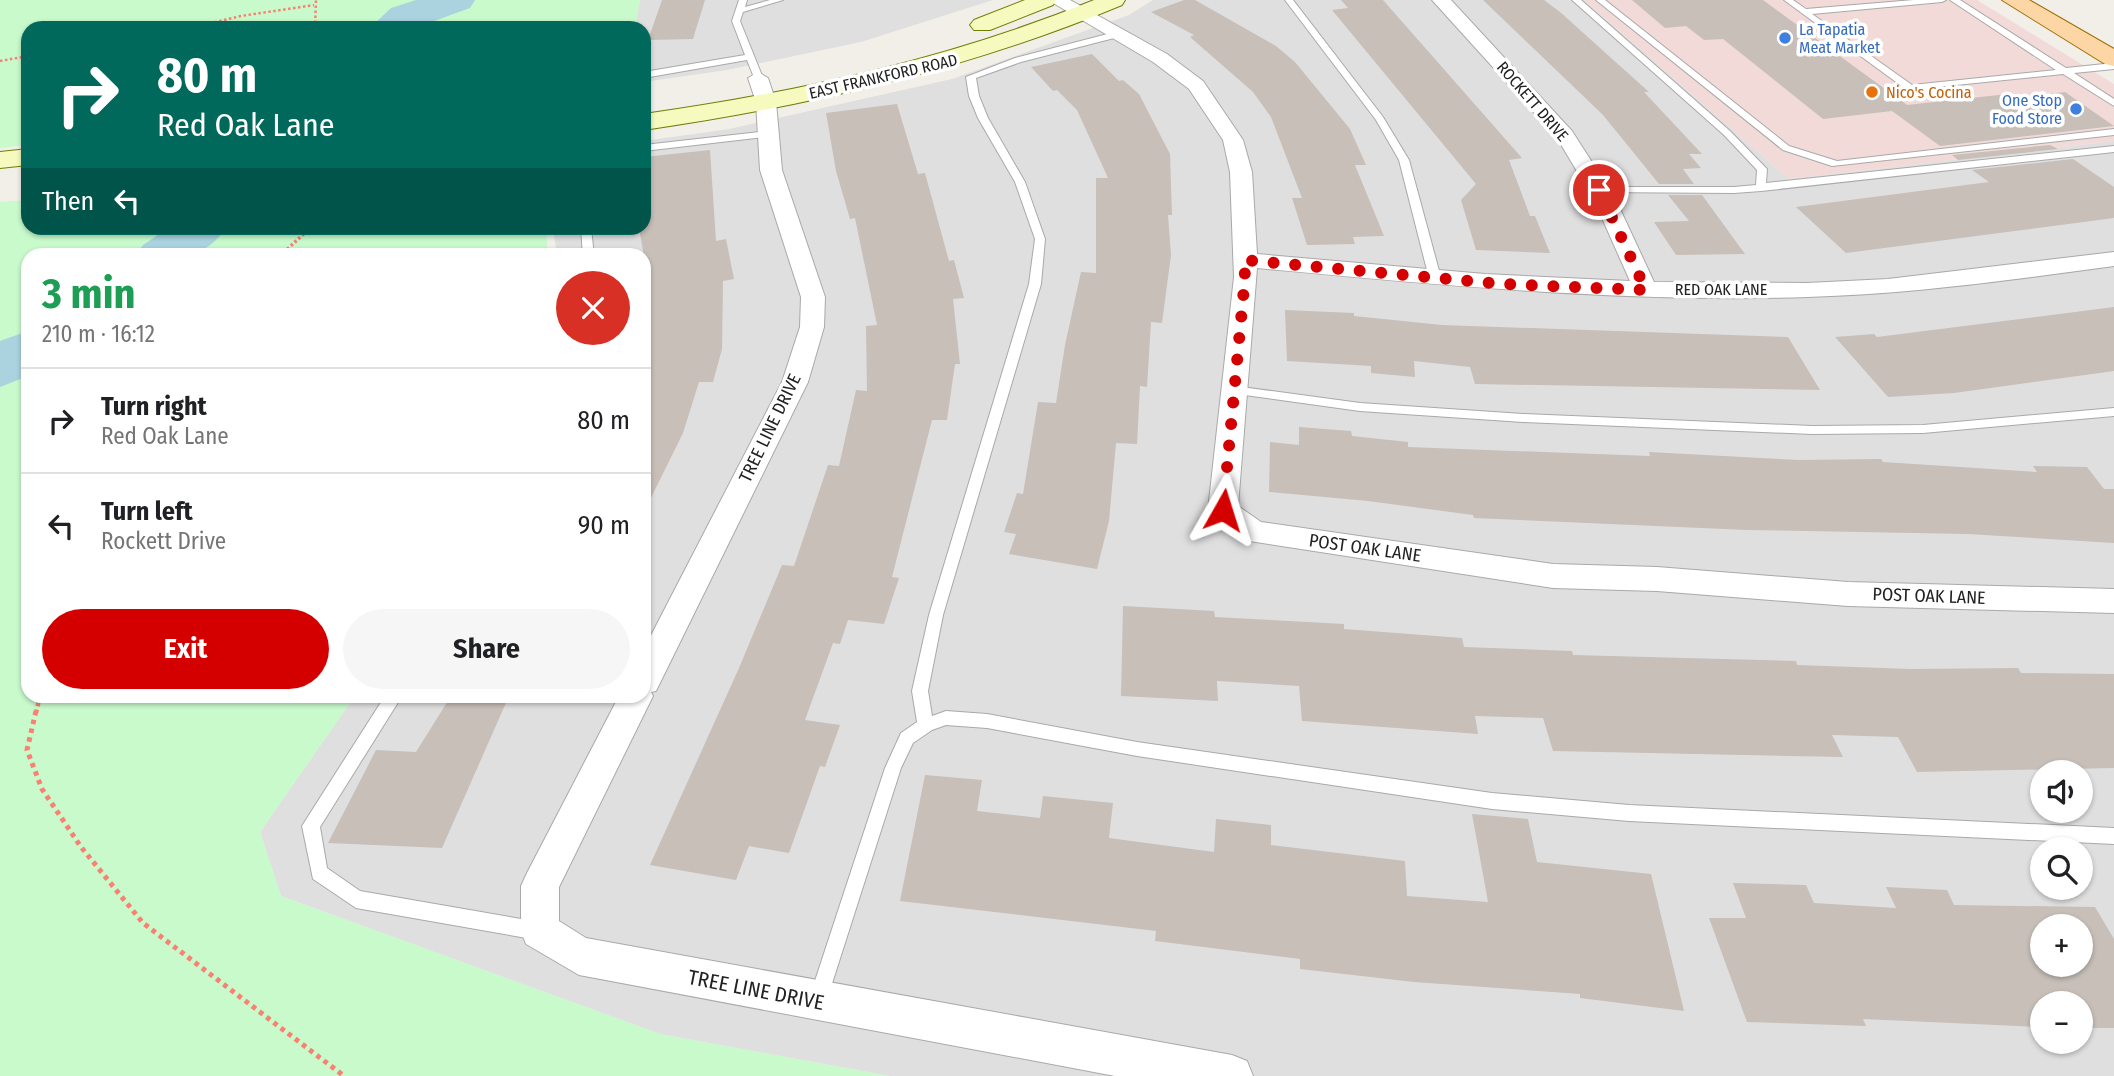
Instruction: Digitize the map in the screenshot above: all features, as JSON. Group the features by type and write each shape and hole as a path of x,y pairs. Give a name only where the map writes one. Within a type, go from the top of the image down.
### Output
{"main road":[{"name":"EAST FRANKFORD ROAD","path":"959,32 1045,0"},
{"name":"EAST FRANKFORD ROAD","path":"651,119 758,79 891,78 1051,28 1114,0"},
{"path":"2013,0 2114,59"},
{"name":"EAST FRANKFORD ROAD","path":"651,96 784,73"},
{"path":"0,160 21,158"},
{"path":"0,186 21,184"}],"street":[{"name":"POST OAK LANE","path":"1057,0 1119,34 1196,85 1233,140 1241,172 1245,277 1223,510 1253,532 1552,576 1657,579 1848,594 2114,601"},
{"name":"ROCKETT DRIVE","path":"1441,0 1565,135 1599,190 1646,290"},
{"name":"TREE LINE DRIVE","path":"651,667 795,382 812,327 813,297 771,170 769,134 758,79"},
{"name":"RED OAK LANE","path":"1244,260 1502,284 1646,290 1886,286 2114,259"},
{"path":"540,931 540,886 632,703"},
{"name":"TREE LINE DRIVE","path":"540,931 579,956 817,1002 1232,1076"}],"lane":[{"path":"651,75 758,79 736,21 743,0"},
{"path":"739,11 779,0"},
{"path":"1290,0 1380,119 1404,160 1435,278"},
{"path":"1576,0 1736,142 1762,169 1761,188"},
{"path":"1600,0 1786,148 1836,164 2114,132"},
{"path":"1788,0 1910,88 2114,66"},
{"path":"1847,0 1858,7"},
{"path":"1804,12 1942,0"},
{"path":"1954,0 2114,103"},
{"path":"926,725 920,691 936,615 1035,284 1040,239 1020,182 983,118 971,77 1018,60 1119,34"},
{"path":"651,147 769,134"},
{"path":"1599,190 1761,188 2114,149"},
{"path":"1234,390 1360,407 1455,414 1635,425 1812,430 1923,429 2114,412"},
{"path":"390,703 311,826 319,873 356,899 540,931"},
{"path":"817,1002 893,768 907,738 926,725 946,718 987,721 1137,749 1492,801 1629,813 2114,836"}],"path":[{"path":"315,21 316,0"},
{"path":"220,21 314,5"},
{"path":"0,61 21,57"},
{"path":"290,248 306,235"},
{"path":"38,703 27,750 42,789 81,847 144,923 344,1076"}],"shaded area":[{"path":"640,0 993,0 861,42 727,70 651,81 651,21 636,21"},
{"path":"1153,0 1584,0 1789,179 2114,141 2114,1076 890,1076 660,1034 281,896 260,832 350,703 651,703 651,248 556,248 554,235 651,235 651,140 729,129 952,79 1129,15"},
{"path":"1584,0 1977,0 2114,84 2114,141 1789,179"}],"green space":[{"path":"0,0 640,0 636,21 21,21 21,146 0,148"},
{"path":"21,200 21,235 547,235 547,248 21,248 21,703 350,703 260,832 281,896 660,1034 890,1076 0,1076 0,202"}],"building":[{"path":"662,0 705,0 693,39 651,40 651,31"},
{"path":"1184,0 1195,0 1276,46 1295,62 1350,129 1366,165 1355,165 1384,236 1353,237 1355,244 1307,245 1292,198 1302,198 1271,117 1253,92 1190,37 1194,35 1151,12"},
{"path":"1341,0 1383,0 1522,158 1509,160 1530,216 1535,216 1550,253 1476,250 1461,200 1476,184 1332,10 1348,8"},
{"path":"1483,0 1544,0 1560,12 1649,92 1644,92 1702,154 1689,154 1701,168 1683,169 1694,184 1659,184 1603,115"},
{"path":"1632,0 1763,0 1907,105 2017,93 2023,97 2065,92 2114,126 1940,146 1892,111 1823,119 1723,39 1704,40 1686,26 1665,28"},
{"path":"1092,54 1119,81 1123,80 1139,94 1170,154 1172,215 1168,215 1171,255 1162,323 1151,322 1147,387 1140,386 1137,444 1116,443 1109,521 1097,569 1009,554 1016,534 1004,532 1017,493 1023,494 1038,402 1056,403 1081,272 1096,273 1096,178 1108,178 1077,110 1057,90 1053,91 1031,67"},
{"path":"897,104 918,174 925,173 949,261 954,260 964,298 953,299 960,364 955,364 947,420 932,420 892,577 899,578 884,624 848,620 840,644 833,643 805,720 840,725 825,767 820,766 789,853 749,846 736,880 650,865 739,668 782,565 794,566 828,465 839,466 856,390 867,391 866,326 877,325 855,218 850,219 836,171 826,113"},
{"path":"2050,145 2058,149 1958,160 1952,155"},
{"path":"710,150 716,241 726,239 734,279 723,281 722,349 713,382 699,382 683,433 651,498 651,248 643,248 640,235 651,235 651,156"},
{"path":"2073,159 2114,187 2114,218 1846,253 1796,207 1989,182 1972,170"},
{"path":"1668,195 1702,195 1745,254 1676,255 1654,222 1689,221"},
{"path":"2114,307 2114,371 1954,393 1888,397 1835,337 1874,334 1877,337"},
{"path":"1285,310 1354,313 1354,316 1442,325 1788,337 1820,390 1475,384 1470,367 1414,361 1415,377 1371,373 1371,366 1287,361"},
{"path":"1299,427 1351,431 1352,436 1408,442 1408,447 1650,456 1649,452 1799,460 1881,459 1883,462 2037,472 2033,466 2087,467 2104,489 2114,489 2114,543 1968,534 1747,530 1474,518 1473,515 1368,501 1269,492 1270,442 1299,445"},
{"path":"1123,606 1214,611 1215,617 1344,624 1344,629 1462,638 1464,647 1572,651 1573,655 1796,661 1797,665 1911,669 2018,668 2021,673 2114,674 2114,768 2093,768 2093,760 2030,760 2030,770 1917,772 1898,737 1832,735 1843,757 1553,751 1543,718 1475,716 1478,734 1302,721 1299,686 1217,681 1218,701 1121,696"},
{"path":"447,703 506,703 442,848 328,843 376,750 416,752"},
{"path":"925,775 982,780 977,811 1040,818 1043,796 1113,803 1109,838 1214,852 1216,819 1271,825 1271,845 1405,861 1407,896 1488,902 1472,814 1528,819 1537,862 1651,874 1684,1011 1580,998 1580,994 1414,982 1300,969 1300,959 1155,941 1156,931 900,901"},
{"path":"1733,883 1806,885 1814,903 1896,908 1886,887 1947,890 1954,905 2095,907 2114,939 2114,1028 2093,1028 2093,991 2030,991 2030,1026 1863,1019 1866,1026 1747,1022 1709,918 1746,918"}],"waterway":[{"path":"399,21 405,16 456,0"},
{"path":"172,248 191,235"},
{"path":"0,368 21,354"}],"place":[{"name":"La Tapatia Meat Market","path":"1785,38"},
{"name":"Nico's Cocina","path":"1872,92"},
{"name":"One Stop Food Store","path":"2076,109"}],"route":[{"path":"1223,510 1245,277 1244,260 1502,284 1646,290 1599,190"}]}
